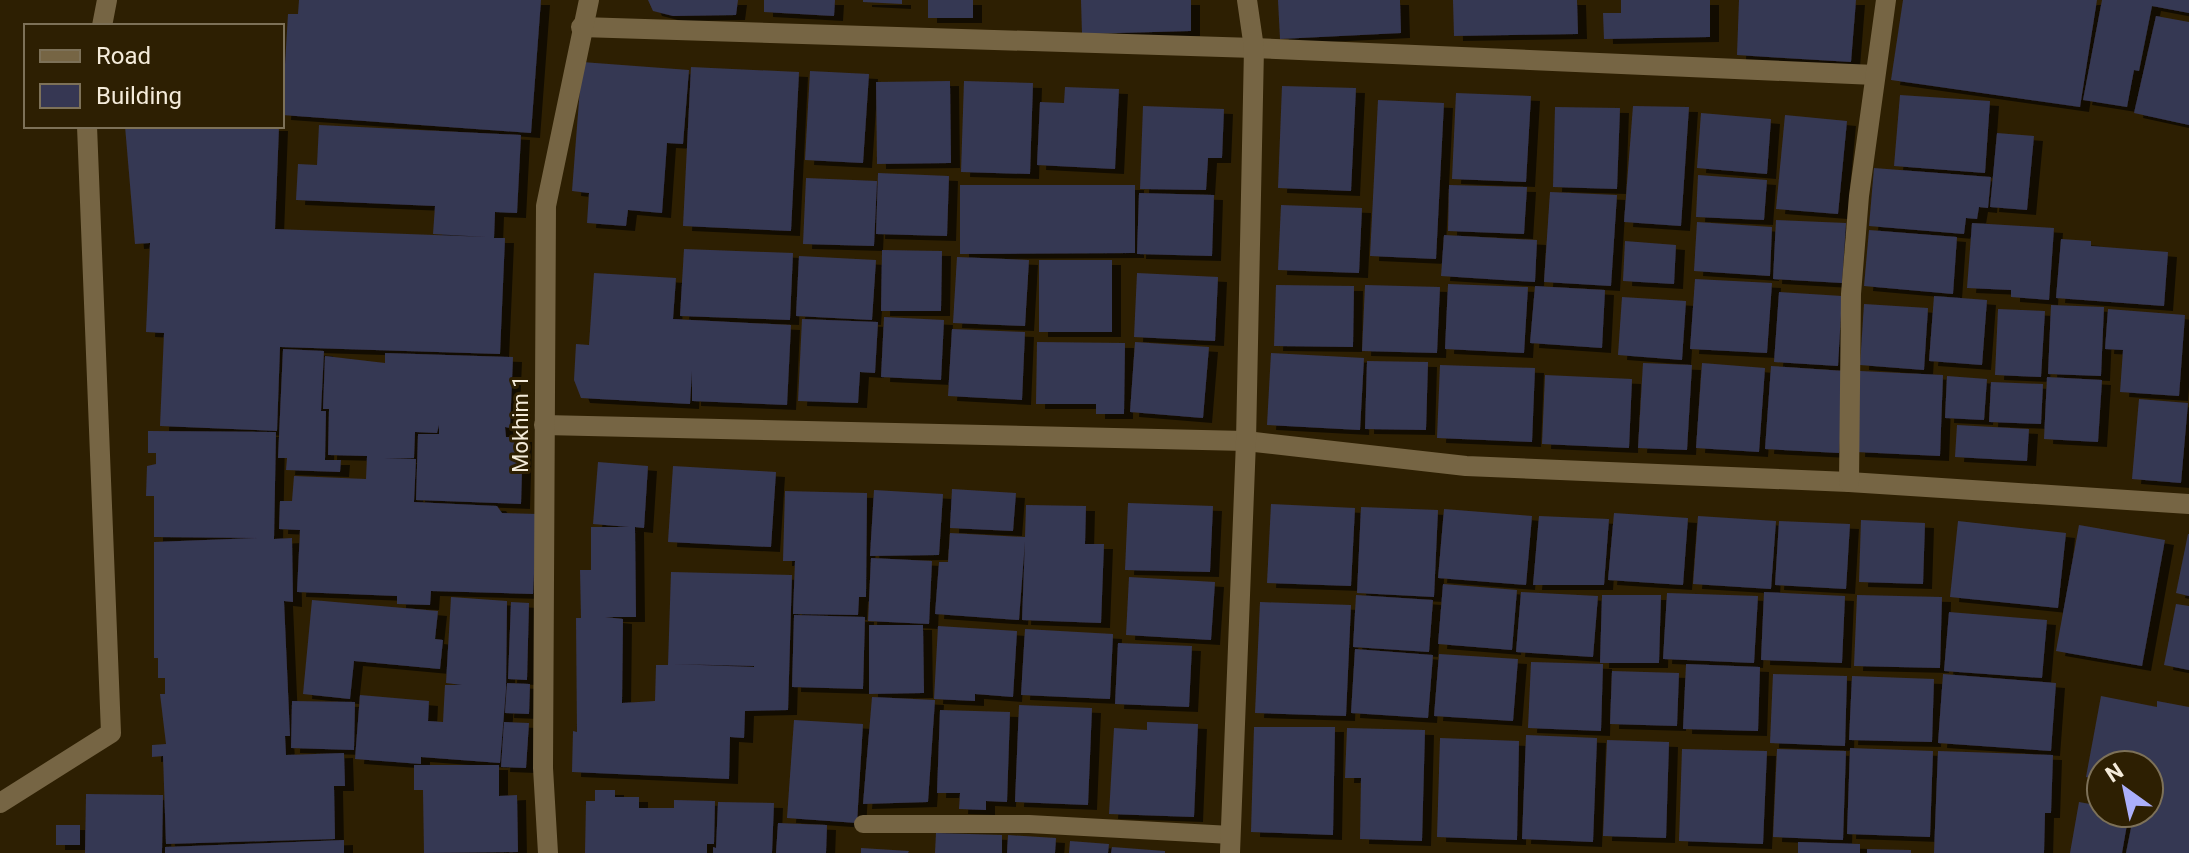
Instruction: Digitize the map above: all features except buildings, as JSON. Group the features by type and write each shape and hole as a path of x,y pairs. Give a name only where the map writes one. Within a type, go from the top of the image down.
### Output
{"street":[{"path":"102,24 107,0"},
{"name":"Mokhim 1","path":"548,853 543,768 546,206 589,0"},
{"path":"1231,844 1246,441 1254,48 1247,0"},
{"path":"1849,482 1851,294 1886,0"},
{"path":"581,27 1254,48 1875,75"},
{"path":"0,803 111,733 87,128"},
{"path":"544,425 1246,441 1466,466 1849,482 2189,504"}],"lane":[{"path":"863,824 1029,824 1231,844"}]}
